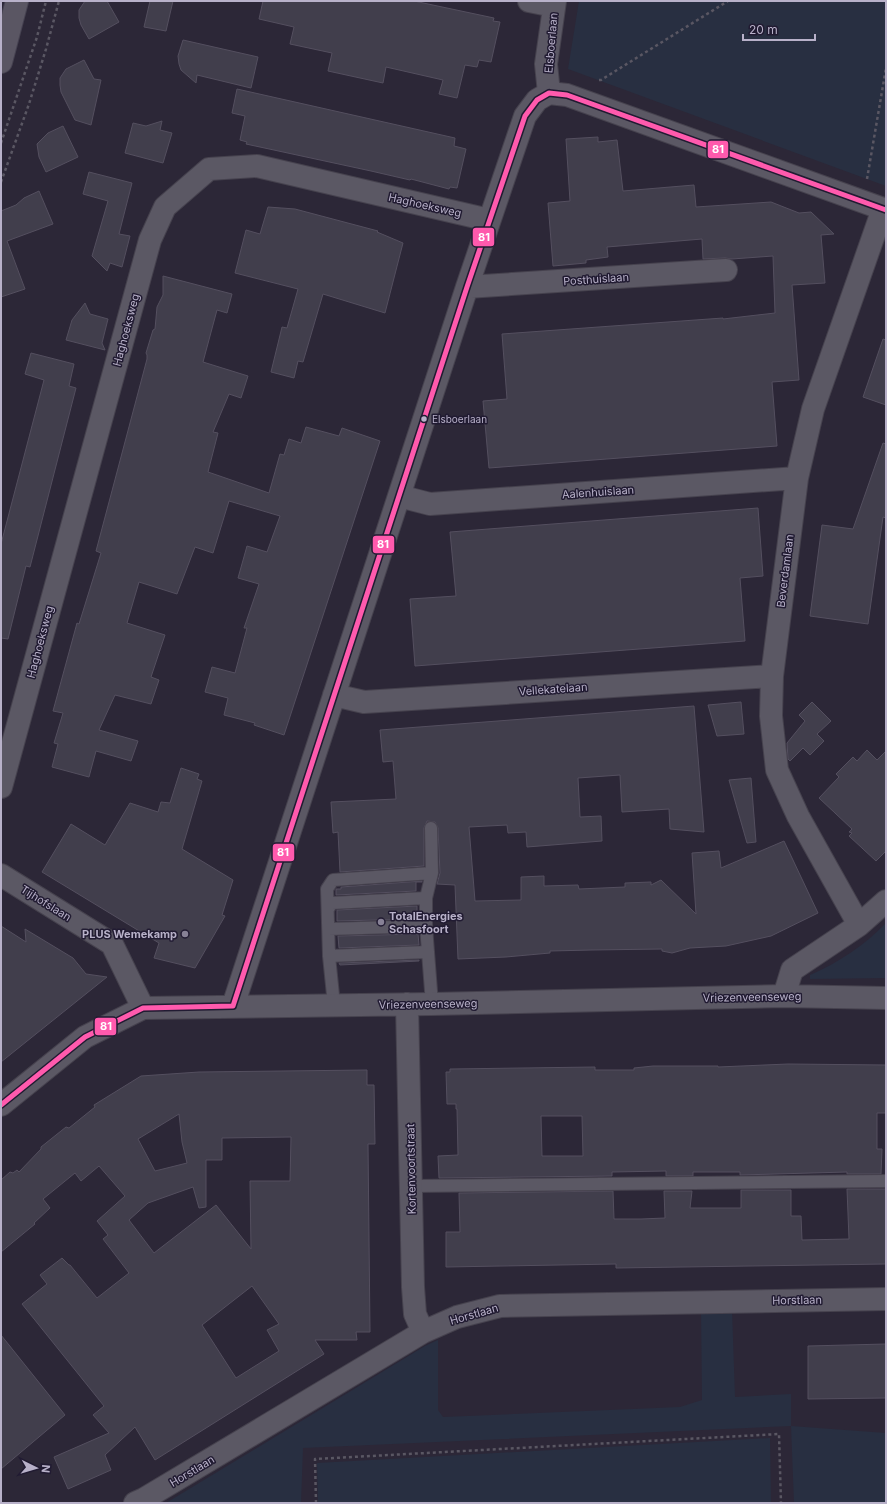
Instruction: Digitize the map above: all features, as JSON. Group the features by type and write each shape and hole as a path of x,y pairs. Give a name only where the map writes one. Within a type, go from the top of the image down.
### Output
{"main road":[{"path":"1,62 17,1"}],"street":[{"name":"Elsboerlaan","path":"529,1 555,4 546,64 549,93"},
{"path":"233,1006 489,220 525,116 537,100 549,93 566,95 884,210"},
{"name":"Haghoeksweg","path":"1,787 150,240 165,207 209,169 257,166 489,220"},
{"name":"Beverdamlaan","path":"859,925 798,816 777,770 771,716 772,676 797,478 813,409 884,210"},
{"name":"Posthuislaan","path":"467,287 726,270"},
{"name":"Aalenhuislaan","path":"399,496 430,504 797,478"},
{"name":"Vellekatelaan","path":"334,695 364,702 772,676"},
{"name":"Tijhofslaan","path":"1,875 112,944 143,1008"},
{"path":"784,996 792,970 859,925 886,901"},
{"name":"Vriezenveenseweg","path":"1,1105 85,1037 143,1008 432,1004 784,996 886,998"},
{"name":"Kortenvoortstraat","path":"407,1004 415,1314 423,1332"},
{"name":"Horstlaan","path":"135,1503 423,1332 457,1317 500,1306 886,1299"}],"lane":[{"path":"431,828 432,873 426,898 426,926 432,1004"},
{"path":"334,1005 329,956 327,889 333,880 432,873"},
{"path":"328,909 332,903 426,898"},
{"path":"329,930 426,926"},
{"path":"329,956 427,952"},
{"path":"411,1186 886,1181"}],"path":[{"path":"1,143 37,37 46,1"},
{"path":"1,182 30,104 59,1"},
{"path":"594,78 601,80 728,1"},
{"path":"859,200 867,179 886,68"},
{"path":"316,1503 315,1459 779,1434 781,1503"}],"shaded area":[{"path":"579,1 886,1 886,186 568,69"},
{"path":"886,923 886,978 810,979 810,975 851,953"},
{"path":"732,1309 735,1397 791,1394 791,1426 303,1448 301,1503 166,1503 425,1346 438,1340 438,1410 443,1417 680,1407 702,1400 701,1310"},
{"path":"791,1426 886,1433 886,1503 794,1503"},
{"path":"770,1438 771,1503 318,1503 317,1463"}],"building":[{"path":"85,1 107,1 119,22 89,39 81,25 79,18 79,10"},
{"path":"150,1 173,1 166,31 144,27"},
{"path":"263,1 414,1 494,18 493,21 500,22 491,62 479,60 477,67 465,65 457,98 439,94 443,80 386,67 383,83 328,71 332,53 290,44 294,27 259,19"},
{"path":"183,40 258,57 251,88 197,75 196,83 181,70 179,64 178,56"},
{"path":"84,60 94,79 101,80 91,125 75,120 61,92 60,85 60,78 66,69"},
{"path":"237,89 455,138 454,146 466,149 457,188 450,187 449,189 411,179 246,144 247,142 240,140 245,116 232,113"},
{"path":"162,121 160,130 172,133 163,163 125,153 133,123 146,126"},
{"path":"63,126 78,157 46,172 39,157 37,144 48,133"},
{"path":"598,137 598,142 617,140 623,191 694,185 696,207 771,202 799,213 811,212 834,234 821,235 825,283 792,285 799,380 772,382 777,446 489,468 483,401 507,399 502,334 723,319 775,313 773,256 732,259 703,259 702,239 607,247 608,257 586,260 586,263 553,266 548,203 570,201 566,139"},
{"path":"89,172 132,183 119,234 130,236 122,267 110,263 107,271 92,256 108,201 83,194"},
{"path":"39,191 53,224 7,241 25,289 1,297 1,211 16,205 24,198"},
{"path":"268,207 295,209 378,231 377,232 403,243 385,313 323,294 303,362 298,361 294,378 271,372 282,327 287,328 298,289 235,273 246,230 260,234"},
{"path":"163,276 232,294 227,313 217,310 203,362 248,376 241,398 229,394 213,432 218,433 208,472 269,493 280,454 284,455 289,439 301,443 306,427 339,436 342,428 380,441 284,735 254,725 255,723 224,715 228,698 205,692 212,667 235,673 247,628 244,628 259,584 238,578 247,546 267,552 280,516 229,501 213,553 195,547 177,594 139,582 127,623 165,635 151,677 159,680 151,704 115,695 99,730 138,741 131,761 96,751 89,777 52,767 58,744 54,743 63,713 53,711 77,623 79,624 101,553 96,551 147,359 146,353 153,330 155,329 157,307 163,295"},
{"path":"85,303 90,314 108,319 102,343 105,350 66,340 72,320"},
{"path":"883,339 886,340 886,405 863,397"},
{"path":"31,353 74,364 69,386 76,388 30,567 26,566 8,639 1,638 1,544 44,380 25,374"},
{"path":"883,443 886,444 886,518 883,517 868,624 810,616 822,525 853,529"},
{"path":"758,508 763,576 740,578 745,641 415,666 410,599 456,596 450,532"},
{"path":"741,702 744,734 717,736 708,705"},
{"path":"812,702 831,721 817,734 824,741 810,755 803,748 790,761 788,759 787,743 805,721 799,715"},
{"path":"694,706 704,832 670,829 669,809 622,812 620,775 578,778 580,817 601,816 602,841 527,847 526,832 508,833 507,825 469,827 475,901 521,900 521,877 544,876 544,886 578,885 579,889 625,887 625,883 651,882 651,885 661,880 696,914 692,853 719,851 721,868 784,841 818,913 771,936 726,946 690,948 672,953 662,951 662,949 550,951 550,953 506,957 458,959 455,885 437,884 440,873 438,828 435,822 427,821 424,828 424,866 340,872 338,832 333,833 331,802 396,799 393,761 383,762 380,730"},
{"path":"867,750 877,760 886,751 886,851 876,861 849,836 852,833 849,832 852,829 819,798 839,777 836,774 853,757 857,761"},
{"path":"181,768 199,774 197,779 202,781 182,849 233,880 222,915 225,916 195,968 154,958 159,943 42,872 71,824 105,845 130,803 158,812 161,802 170,803"},
{"path":"751,778 756,842 747,843 729,780"},
{"path":"422,881 416,882 416,891 336,895 336,889 341,889 341,887"},
{"path":"417,906 417,919 337,921 337,910"},
{"path":"1,926 26,942 25,929 73,958 86,974 107,977 1,1062"},
{"path":"418,934 419,945 339,948 338,936"},
{"path":"419,960 340,965 339,963"},
{"path":"788,1064 886,1065 886,1113 877,1113 877,1149 882,1149 881,1174 847,1174 847,1172 740,1175 740,1172 693,1172 693,1176 666,1176 666,1171 612,1172 612,1176 439,1178 438,1156 458,1155 456,1104 447,1104 446,1072 450,1072 450,1069 595,1067 595,1070 634,1070 634,1068 653,1066 718,1067","holes":["541,1116 582,1116 583,1156 542,1156"]},
{"path":"367,1070 367,1085 374,1085 375,1144 368,1144 370,1332 356,1332 357,1340 315,1340 324,1354 155,1460 135,1427 105,1455 111,1470 68,1489 54,1457 109,1433 93,1415 104,1406 22,1304 47,1284 40,1275 62,1258 70,1265 97,1298 129,1273 103,1239 108,1235 97,1221 125,1196 99,1166 81,1181 75,1173 43,1199 50,1208 34,1223 35,1224 1,1252 1,1180 10,1172 13,1173 17,1170 19,1172 41,1149 41,1147 66,1127 69,1128 95,1107 94,1105 141,1076 199,1072","holes":["179,1114 182,1142 187,1163 155,1171 138,1139","291,1137 290,1181 250,1181 251,1249 216,1205 154,1253 129,1220 148,1203 193,1187 199,1208 206,1207 206,1160 222,1160 222,1138","252,1286 279,1324 267,1330 279,1351 236,1378 202,1325"]},
{"path":"847,1189 886,1189 886,1264 616,1268 616,1264 446,1267 446,1232 460,1232 459,1193 613,1191 614,1219 641,1219 665,1218 664,1191 692,1191 690,1208 741,1208 741,1190 791,1190 791,1216 801,1216 802,1240 849,1239"},
{"path":"1,1335 65,1415 1,1469"},
{"path":"886,1344 886,1398 808,1399 808,1346"}],"transit line":[{"name":"81","path":"549,93 567,95 886,210"},
{"name":"81","path":"233,1006 467,287 525,116 537,100 549,93"},
{"name":"81","path":"1,1105 85,1037 143,1008 233,1006"}],"place":[{"name":"Elsboerlaan","path":"424,419"},
{"name":"TotalEnergies Schasfoort","path":"381,922"},
{"name":"PLUS Wemekamp","path":"185,934"}]}
